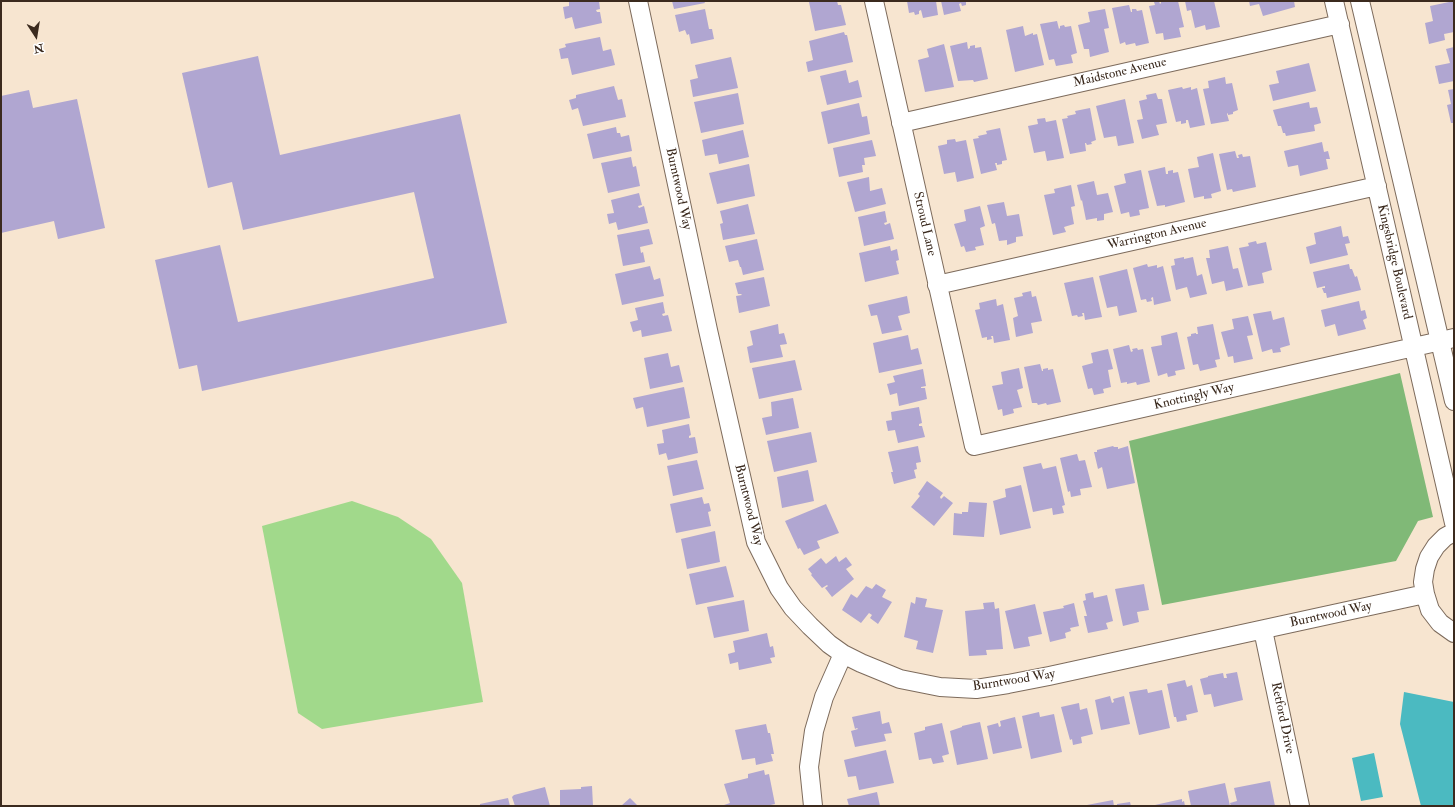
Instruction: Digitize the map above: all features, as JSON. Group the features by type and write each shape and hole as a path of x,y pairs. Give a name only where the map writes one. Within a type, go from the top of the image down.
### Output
{"street":[{"name":"Burntwood Way","path":"638,1 708,330 756,542 779,588 793,608 810,626 843,654 860,663 900,679 940,688 976,689 1049,676 1425,594"},
{"name":"Stroud Lane","path":"874,1 974,446"},
{"name":"Kingsbridge Boulevard","path":"1334,1 1454,523"},
{"name":"Kingsbridge Boulevard","path":"1360,1 1447,340 1454,401"},
{"name":"Maidstone Avenue","path":"901,123 1340,24"},
{"name":"Warrington Avenue","path":"937,285 1377,186"},
{"name":"Knottingly Way","path":"974,446 1447,340"},
{"path":"1454,532 1445,537 1436,546 1429,557 1423,582 1430,610 1440,623 1454,633"},
{"name":"Retford Drive","path":"1263,630 1300,806"},
{"path":"812,806 809,767 814,731 824,697 843,654"}],"green space":[{"path":"1400,373 1433,517 1418,521 1396,561 1162,605 1129,441"},
{"path":"352,501 398,517 431,539 462,583 483,702 322,729 298,713 262,526"}],"water":[{"path":"1404,692 1454,702 1454,806 1421,806 1400,724"},
{"path":"1374,753 1383,797 1361,801 1352,758"}],"building":[{"path":"569,1 599,1 600,9 596,10 597,12 600,12 602,23 575,29 572,17 565,19 563,7 569,6"},
{"path":"672,1 704,1 705,3 674,9"},
{"path":"837,1 838,5 841,5 846,25 815,31 809,2"},
{"path":"907,1 936,1 938,15 923,18 921,10 919,11 919,14 915,15 914,12 909,13"},
{"path":"941,1 966,1 966,5 962,6 961,3 959,4 961,11 944,15"},
{"path":"1159,1 1160,4 1161,1 1178,1 1184,27 1179,28 1181,37 1164,40 1163,33 1156,34 1149,6 1155,5 1154,2"},
{"path":"1185,1 1214,1 1220,27 1206,30 1205,25 1195,28 1191,10 1187,11"},
{"path":"1249,1 1294,1 1295,7 1263,16 1259,4 1250,6"},
{"path":"1454,1 1454,32 1444,34 1445,40 1429,44 1425,23 1433,21 1430,6"},
{"path":"1129,5 1131,12 1132,9 1136,9 1137,11 1142,10 1149,43 1136,46 1135,43 1126,45 1125,42 1120,44 1112,8"},
{"path":"705,9 709,29 712,29 714,39 691,44 689,34 687,35 685,30 679,32 675,15"},
{"path":"1105,9 1109,28 1104,29 1109,52 1090,57 1089,49 1084,49 1078,25 1090,22 1088,12"},
{"path":"1057,21 1059,29 1060,26 1064,25 1065,27 1071,26 1077,53 1071,55 1073,63 1056,66 1054,59 1049,60 1040,24"},
{"path":"1023,26 1025,36 1033,33 1033,35 1037,34 1044,65 1015,72 1006,30"},
{"path":"844,32 845,35 847,35 853,62 808,72 806,62 813,60 809,41"},
{"path":"600,37 603,51 611,49 615,65 572,75 568,58 561,59 559,49 566,47 565,44"},
{"path":"967,42 968,49 970,46 975,45 975,48 981,47 988,79 974,82 973,80 958,81 950,46"},
{"path":"944,44 954,87 925,92 918,60 929,57 927,49"},
{"path":"1454,47 1454,81 1439,84 1435,66 1450,63 1446,49"},
{"path":"258,56 280,155 460,114 507,323 202,391 197,365 179,369 155,260 220,245 238,322 434,278 414,192 243,230 232,182 208,188 182,73"},
{"path":"731,57 738,88 693,97 690,80 698,78 695,65"},
{"path":"1309,63 1316,91 1273,101 1269,85 1279,83 1276,71"},
{"path":"846,70 849,83 858,80 862,97 827,105 820,76"},
{"path":"1225,77 1226,84 1232,83 1238,110 1233,112 1233,114 1227,114 1229,121 1211,124 1203,89 1209,88 1208,81"},
{"path":"614,86 618,100 622,99 626,117 583,126 578,108 572,110 569,100 576,98 576,95"},
{"path":"1182,87 1183,89 1191,87 1191,90 1197,88 1205,125 1190,128 1188,120 1186,120 1186,123 1181,124 1181,121 1176,122 1168,90"},
{"path":"1454,89 1454,123 1451,123 1447,105 1451,104 1448,90"},
{"path":"29,90 33,108 77,99 105,228 58,239 54,221 1,233 1,96"},
{"path":"738,93 744,124 701,133 694,102"},
{"path":"1156,93 1158,99 1162,99 1167,123 1156,125 1159,135 1142,139 1137,120 1143,119 1139,101 1147,99 1146,95"},
{"path":"1125,99 1134,143 1118,146 1116,136 1104,138 1096,106"},
{"path":"1309,102 1310,108 1317,107 1321,123 1314,125 1315,131 1286,136 1285,133 1283,133 1281,126 1278,126 1273,110"},
{"path":"859,103 862,117 867,116 870,134 828,144 821,112"},
{"path":"1090,108 1096,140 1091,142 1092,144 1087,145 1085,143 1086,151 1070,154 1062,119 1076,114 1075,111"},
{"path":"1045,118 1046,122 1056,120 1064,158 1047,161 1045,151 1034,153 1028,126 1038,124 1037,119"},
{"path":"616,127 617,133 620,133 621,137 629,135 632,151 593,159 587,134"},
{"path":"1000,128 1007,160 1002,161 1002,164 997,165 997,163 995,163 997,170 981,174 973,139 987,134 986,131"},
{"path":"743,130 749,157 719,164 717,154 705,156 702,140"},
{"path":"955,139 956,142 966,140 974,178 957,182 955,172 944,174 938,146 947,144 947,140"},
{"path":"872,140 876,156 864,158 865,165 862,165 863,172 839,177 833,148"},
{"path":"1322,142 1324,152 1328,151 1330,159 1326,159 1328,169 1300,176 1298,165 1288,167 1284,151"},
{"path":"1235,151 1237,158 1239,158 1238,155 1242,154 1243,157 1250,156 1256,187 1233,192 1232,189 1227,190 1219,154"},
{"path":"1213,153 1221,191 1211,194 1212,198 1204,199 1204,196 1194,198 1188,169 1199,167 1197,157"},
{"path":"631,157 633,167 636,166 640,186 608,193 601,163"},
{"path":"749,164 755,196 717,204 709,173"},
{"path":"1165,167 1166,174 1168,174 1168,171 1173,170 1173,173 1178,172 1185,202 1165,207 1165,205 1157,206 1148,171"},
{"path":"1141,170 1149,208 1139,210 1140,215 1130,217 1129,212 1121,214 1114,186 1126,183 1124,174"},
{"path":"869,177 870,191 882,188 886,204 855,212 847,182"},
{"path":"1094,181 1097,195 1108,193 1113,212 1104,214 1104,220 1097,221 1097,218 1086,220 1082,200 1081,201 1077,185"},
{"path":"1071,185 1075,206 1071,207 1074,224 1064,227 1066,232 1053,235 1044,195 1055,193 1054,189"},
{"path":"639,193 642,205 638,206 639,208 644,206 648,223 618,230 616,222 609,224 607,214 614,213 611,200"},
{"path":"1004,202 1007,216 1019,214 1023,236 1016,237 1016,242 1007,245 1007,240 999,241 995,223 992,224 987,205"},
{"path":"748,204 755,234 723,240 720,224 723,223 720,211"},
{"path":"980,206 985,226 980,228 984,245 975,247 976,250 966,252 964,246 961,247 954,224 966,221 964,210"},
{"path":"885,211 887,222 884,223 885,225 890,223 894,239 864,246 858,217"},
{"path":"1341,226 1343,237 1348,236 1350,243 1345,244 1348,255 1310,264 1306,247 1316,244 1314,233"},
{"path":"649,229 653,244 640,247 641,253 643,252 645,262 623,266 617,235"},
{"path":"757,239 764,270 743,275 738,260 729,262 725,246"},
{"path":"1256,241 1257,244 1266,242 1272,270 1262,273 1264,283 1248,286 1239,248 1249,246 1248,243"},
{"path":"890,246 891,251 897,249 899,260 896,261 899,274 865,282 859,253"},
{"path":"1228,246 1233,269 1238,268 1243,287 1226,291 1224,281 1212,284 1206,258 1210,258 1209,250"},
{"path":"1184,257 1184,259 1193,257 1197,276 1202,274 1207,294 1190,298 1187,287 1176,290 1171,266 1175,265 1174,259"},
{"path":"1147,264 1148,267 1157,265 1157,268 1163,266 1171,301 1154,305 1153,297 1151,298 1152,301 1147,302 1146,299 1141,300 1133,268"},
{"path":"1349,264 1355,277 1357,276 1361,290 1327,298 1326,293 1324,293 1322,288 1325,288 1325,286 1317,288 1313,272"},
{"path":"650,266 654,280 660,278 664,296 622,305 615,274"},
{"path":"1127,269 1137,312 1119,316 1117,306 1107,308 1099,276"},
{"path":"764,277 770,306 739,313 736,296 742,295 738,294 735,283"},
{"path":"1093,277 1102,317 1085,320 1084,313 1082,313 1083,316 1072,316 1064,283"},
{"path":"1031,291 1032,297 1036,296 1042,321 1031,323 1033,333 1016,337 1013,318 1018,316 1014,298 1023,296 1022,293"},
{"path":"907,296 910,313 898,316 902,330 882,334 877,315 871,316 868,305"},
{"path":"996,299 997,306 1003,304 1010,340 994,343 993,336 991,336 992,339 987,340 987,337 982,338 975,310 980,309 979,303"},
{"path":"1359,301 1361,311 1365,310 1367,318 1363,320 1366,329 1338,336 1335,324 1325,327 1321,310"},
{"path":"663,302 665,313 662,314 663,316 668,315 672,331 642,337 641,330 633,332 630,322 638,320 635,308"},
{"path":"1271,311 1273,320 1284,317 1290,345 1280,348 1281,352 1273,353 1272,349 1262,352 1253,314"},
{"path":"1248,316 1253,335 1247,336 1253,359 1234,363 1233,356 1228,357 1221,332 1234,329 1232,319"},
{"path":"778,324 779,334 784,333 787,344 780,345 783,357 750,363 747,347 753,345 750,331"},
{"path":"1213,324 1220,359 1215,360 1217,367 1200,371 1198,364 1193,365 1187,337 1191,336 1191,334 1198,334 1197,327"},
{"path":"1177,332 1185,369 1175,371 1176,375 1168,377 1167,373 1158,376 1151,347 1162,345 1161,336"},
{"path":"908,335 911,350 918,348 922,364 879,373 873,343"},
{"path":"1129,345 1131,352 1133,351 1132,349 1143,349 1150,382 1137,385 1136,382 1127,384 1127,382 1121,383 1113,349"},
{"path":"1108,349 1113,369 1108,370 1111,387 1103,389 1104,393 1094,395 1092,388 1088,389 1082,366 1093,363 1091,353"},
{"path":"668,353 671,367 679,365 683,382 650,389 644,358"},
{"path":"795,360 802,390 759,399 752,368"},
{"path":"1040,364 1042,371 1043,369 1048,368 1048,370 1053,369 1061,402 1047,405 1046,403 1038,405 1037,403 1032,403 1024,367"},
{"path":"1019,368 1023,388 1017,390 1022,407 1013,409 1014,413 1003,416 1002,409 998,410 992,386 1003,384 1001,372"},
{"path":"923,369 926,386 921,388 925,388 927,399 899,406 897,393 890,395 887,384 895,382 893,376"},
{"path":"684,387 690,418 647,427 643,407 636,409 633,398"},
{"path":"793,398 799,428 766,435 762,418 772,416 771,402"},
{"path":"919,407 922,423 919,424 919,426 922,426 925,437 898,443 895,430 888,431 886,421 892,420 891,412"},
{"path":"689,424 691,435 689,438 695,437 698,453 668,460 666,453 659,455 657,444 664,443 662,430"},
{"path":"811,432 817,462 774,472 767,441"},
{"path":"918,446 921,462 916,463 917,469 914,470 916,478 894,484 891,472 893,472 888,452"},
{"path":"1113,446 1118,447 1118,449 1128,446 1135,483 1107,489 1102,467 1098,469 1094,452"},
{"path":"1077,454 1079,461 1085,460 1092,487 1080,489 1081,495 1071,497 1070,491 1068,492 1060,458"},
{"path":"697,460 704,489 673,496 667,466"},
{"path":"1041,463 1043,469 1056,466 1065,505 1062,506 1064,513 1053,515 1052,508 1033,512 1023,467"},
{"path":"808,470 814,501 782,508 777,477"},
{"path":"927,481 943,493 940,497 941,499 944,496 953,503 934,526 911,507 920,496 918,494"},
{"path":"1021,485 1031,528 1000,535 993,501 1006,497 1005,489"},
{"path":"702,497 704,504 709,503 711,511 708,512 711,526 676,533 670,504"},
{"path":"969,502 987,503 984,537 953,535 954,513 962,514 962,512 968,512"},
{"path":"826,504 839,533 817,541 820,548 804,555 800,548 798,549 785,521"},
{"path":"715,531 720,562 687,569 681,539"},
{"path":"836,556 839,562 846,557 852,565 846,569 854,579 832,597 825,588 828,586 827,585 822,588 808,569 821,558 826,564"},
{"path":"726,566 734,597 696,605 689,574"},
{"path":"876,584 886,590 882,597 892,602 878,624 870,618 872,615 869,613 861,623 842,610 851,594 857,598 866,586 872,589"},
{"path":"1144,584 1149,610 1137,612 1139,622 1123,626 1115,589"},
{"path":"1093,592 1094,598 1107,595 1113,621 1106,623 1108,629 1088,633 1084,616 1087,616 1083,601 1086,600 1085,594"},
{"path":"916,597 927,599 925,607 943,610 933,653 916,649 918,641 904,637 911,602 915,604"},
{"path":"744,600 749,631 714,638 707,607"},
{"path":"994,602 995,609 999,608 1003,649 986,650 987,655 969,656 965,611 984,609 983,603"},
{"path":"1074,603 1079,626 1070,628 1071,631 1065,633 1066,638 1050,642 1043,612 1064,608 1063,606"},
{"path":"1035,604 1042,634 1028,637 1030,646 1014,649 1005,611"},
{"path":"767,633 770,647 773,646 775,657 770,658 772,663 739,670 738,662 730,664 728,654 735,652 733,641"},
{"path":"1237,672 1243,700 1214,707 1211,694 1204,695 1200,679 1223,673 1224,678 1227,678 1226,674"},
{"path":"1185,680 1187,687 1192,685 1198,712 1186,715 1187,720 1177,722 1176,717 1174,717 1167,684"},
{"path":"1147,689 1148,693 1162,690 1170,728 1139,735 1129,692"},
{"path":"1110,696 1112,703 1114,702 1113,699 1124,696 1130,724 1101,730 1095,700"},
{"path":"1079,703 1080,710 1087,708 1093,734 1081,737 1082,743 1073,745 1072,739 1070,740 1061,707"},
{"path":"880,711 882,724 889,722 892,733 884,734 886,741 855,747 851,731 858,729 855,729 852,717"},
{"path":"1039,712 1040,717 1054,714 1062,752 1031,759 1022,716"},
{"path":"1015,717 1022,748 993,754 987,726 998,723 999,727 1001,726 1000,721"},
{"path":"980,722 988,759 957,765 950,731 962,726"},
{"path":"942,723 949,754 942,756 944,762 933,764 931,758 919,760 914,733 925,730 925,727"},
{"path":"766,724 768,733 770,733 774,754 771,754 773,761 756,765 755,758 742,760 735,730"},
{"path":"886,750 894,783 859,790 856,776 848,777 844,760"},
{"path":"764,770 765,775 769,774 775,804 766,806 721,806 730,803 724,784 748,778 748,774"},
{"path":"1270,781 1275,806 1231,806 1230,803 1237,801 1234,788"},
{"path":"1225,783 1230,806 1191,806 1188,791"},
{"path":"592,786 593,806 560,806 560,790 581,789 581,787"},
{"path":"545,787 550,806 515,806 512,797 514,795"},
{"path":"877,792 880,806 849,806 847,799"},
{"path":"508,798 510,806 480,806 480,804"},
{"path":"630,798 638,806 621,806"},
{"path":"1182,799 1185,806 1155,806 1155,805"},
{"path":"1113,800 1114,806 1087,806 1087,805"},
{"path":"1130,802 1131,806 1117,806 1117,804"}]}
